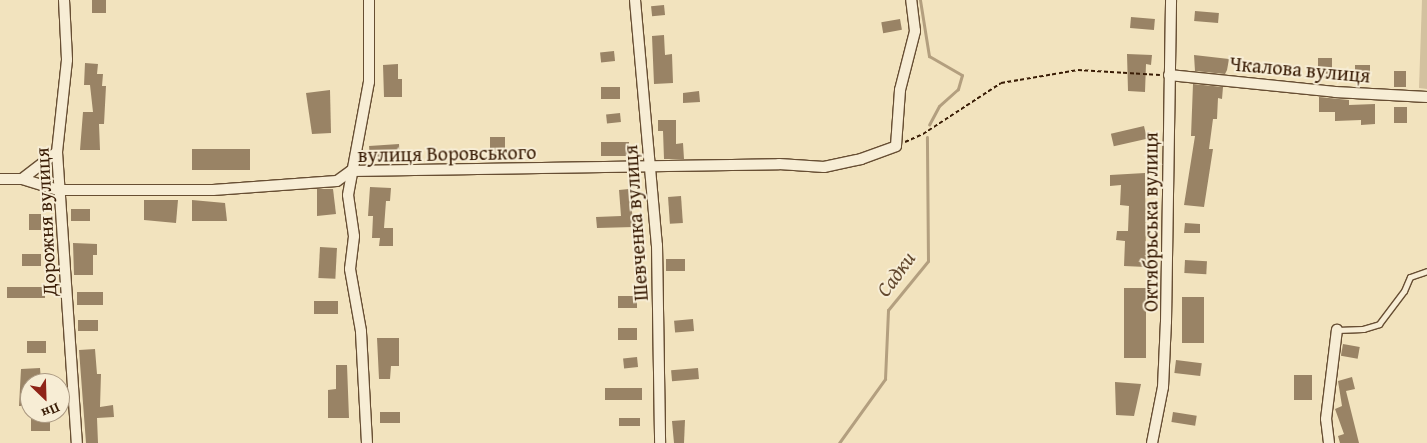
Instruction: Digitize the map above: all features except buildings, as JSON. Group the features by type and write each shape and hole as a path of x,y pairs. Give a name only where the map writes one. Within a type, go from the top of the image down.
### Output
{"street":[{"name":"Дорожня вулиця","path":"64,0 67,60 57,152 77,443"},
{"path":"367,443 361,331 350,269 354,236 348,195 351,171 365,114 369,82 369,0"},
{"name":"Шевченка вулиця","path":"635,0 648,168 657,245 660,443"},
{"path":"896,146 900,90 915,31 911,0"},
{"name":"Октябрьська вулиця","path":"1152,443 1163,387 1166,331 1170,0"},
{"name":"Чкалова вулиця","path":"1169,75 1335,92 1427,97"},
{"name":"вулиця Воровського","path":"0,179 22,179 59,190 214,190 337,181 351,171 648,168 779,164 824,167 861,159 896,146"},
{"path":"22,179 57,152"},
{"path":"337,181 348,195"},
{"path":"1329,443 1326,419 1337,330"}],"lane":[{"path":"1337,330 1363,329 1379,324 1404,292 1410,277 1427,271"}],"path":[{"path":"896,146 924,134 1001,82 1078,70 1169,75"}],"shaded area":[{"path":"1422,0 1427,0 1427,89 1419,88"}],"waterway":[{"name":"Садки","path":"920,0 929,56 962,75 958,89 939,106 929,125"},
{"name":"Садки","path":"839,443 885,379 888,310 928,261 927,137"}]}
